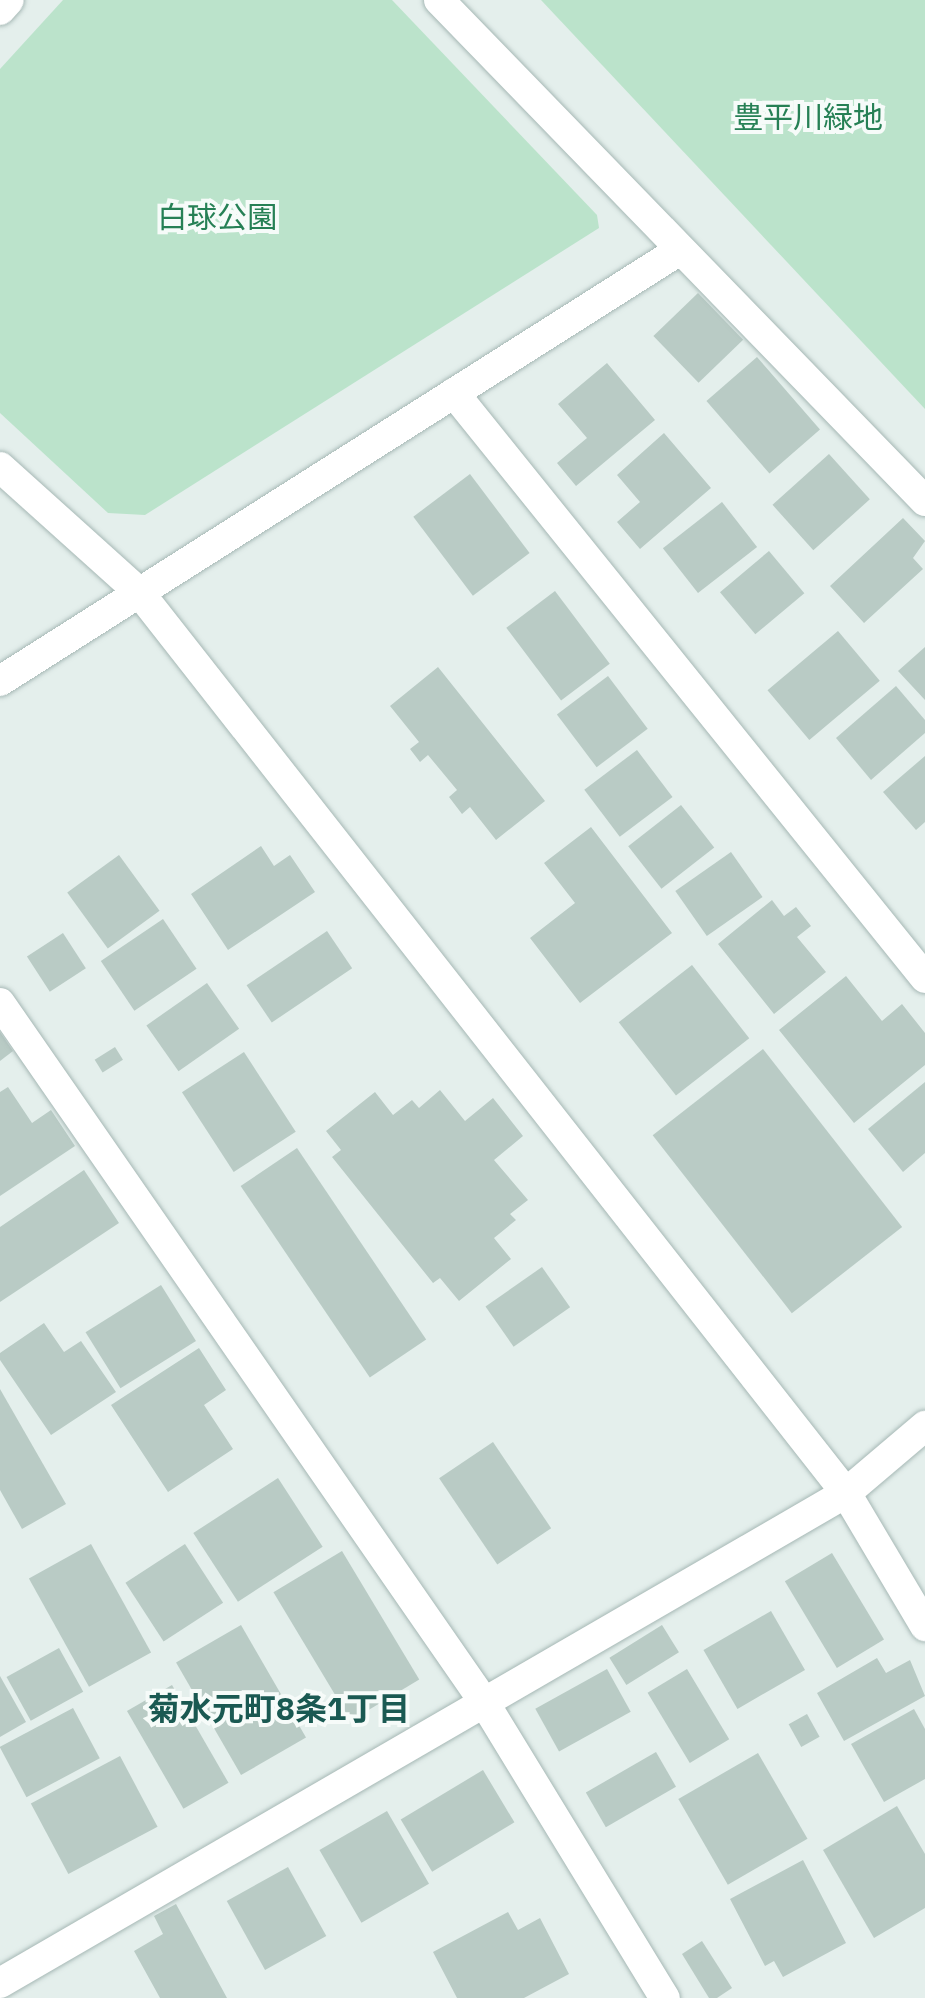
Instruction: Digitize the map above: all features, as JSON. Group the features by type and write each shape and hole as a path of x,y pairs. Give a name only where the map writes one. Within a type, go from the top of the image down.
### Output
{"street":[{"path":"438,0 925,501"},
{"path":"0,681 680,250"},
{"path":"454,393 925,978"},
{"path":"0,467 139,592 846,1493 925,1626"},
{"path":"0,1003 484,1702 664,1998"},
{"path":"7,1980 846,1493 925,1426"}],"green space":[{"name":"白球公園","path":"63,0 392,0 597,215 599,228 145,515 108,513 0,413 0,69"},
{"name":"豊平川緑地","path":"541,0 925,0 925,409"}],"building":[{"path":"698,293 743,340 699,383 653,336"},
{"path":"757,357 820,429 769,473 706,401"},
{"path":"607,363 655,420 576,486 557,463 587,438 558,404"},
{"path":"664,433 711,488 640,549 617,522 640,502 617,475"},
{"path":"829,454 870,499 813,550 773,505"},
{"path":"470,474 530,553 473,596 413,517"},
{"path":"722,502 757,547 698,593 663,548"},
{"path":"903,518 925,541 913,558 923,569 864,623 830,586"},
{"path":"769,551 804,593 755,634 720,592"},
{"path":"555,591 610,664 561,700 506,628"},
{"path":"838,631 880,681 809,740 768,690"},
{"path":"925,647 925,700 898,671"},
{"path":"438,667 545,801 496,840 470,807 462,814 449,797 457,790 428,755 420,762 410,749 419,742 390,706"},
{"path":"608,676 648,729 597,767 557,715"},
{"path":"896,686 925,720 925,733 871,780 836,738"},
{"path":"637,750 673,797 620,837 584,790"},
{"path":"925,756 925,822 916,830 883,792"},
{"path":"681,805 714,848 661,889 628,846"},
{"path":"591,827 672,933 580,1003 530,938 575,903 544,863"},
{"path":"261,846 274,866 290,855 315,892 228,950 191,894"},
{"path":"731,852 763,897 707,936 675,891"},
{"path":"119,855 160,911 108,948 67,893"},
{"path":"772,900 784,916 796,907 811,926 797,937 826,972 774,1014 718,944"},
{"path":"163,919 197,969 134,1011 101,961"},
{"path":"327,931 352,968 272,1023 247,985"},
{"path":"63,933 86,968 50,992 27,956"},
{"path":"692,965 749,1038 676,1096 619,1022"},
{"path":"846,976 882,1021 902,1004 925,1033 925,1065 854,1123 779,1030"},
{"path":"207,983 239,1029 179,1071 146,1025"},
{"path":"0,1032 13,1051 0,1061"},
{"path":"115,1047 123,1060 103,1072 95,1060"},
{"path":"763,1049 902,1227 792,1313 653,1135"},
{"path":"244,1052 296,1132 234,1172 182,1092"},
{"path":"925,1082 925,1153 903,1172 868,1129"},
{"path":"8,1087 32,1123 51,1110 75,1146 0,1196 0,1092"},
{"path":"440,1090 465,1121 493,1098 523,1136 494,1160 528,1200 510,1214 516,1220 494,1238 511,1259 459,1301 440,1278 433,1283 332,1157 341,1150 326,1131 375,1092 393,1115 412,1100 419,1108"},
{"path":"297,1148 426,1340 370,1378 241,1186"},
{"path":"84,1170 119,1223 0,1302 0,1227"},
{"path":"542,1267 570,1307 514,1347 485,1307"},
{"path":"161,1285 196,1341 120,1388 86,1332"},
{"path":"44,1323 64,1352 81,1341 116,1392 51,1435 0,1360 0,1353"},
{"path":"199,1348 226,1390 204,1405 233,1449 168,1492 111,1405"},
{"path":"0,1389 66,1504 22,1529 0,1490"},
{"path":"493,1442 551,1528 497,1565 439,1478"},
{"path":"278,1478 323,1547 238,1602 193,1533"},
{"path":"91,1544 151,1652 89,1687 29,1578"},
{"path":"185,1544 223,1603 164,1641 125,1583"},
{"path":"342,1551 419,1680 351,1721 273,1592"},
{"path":"832,1553 884,1640 837,1668 785,1581"},
{"path":"771,1611 805,1670 737,1709 703,1650"},
{"path":"241,1625 306,1738 241,1775 176,1662"},
{"path":"662,1625 679,1652 626,1685 609,1658"},
{"path":"59,1648 83,1692 31,1721 7,1677"},
{"path":"877,1658 886,1673 910,1660 925,1696 844,1741 817,1693"},
{"path":"607,1669 631,1712 559,1752 535,1709"},
{"path":"687,1669 729,1739 690,1763 648,1693"},
{"path":"0,1676 26,1722 0,1737"},
{"path":"172,1685 228,1783 183,1809 127,1711"},
{"path":"73,1708 100,1758 26,1797 0,1747"},
{"path":"914,1709 925,1729 925,1779 884,1802 851,1744"},
{"path":"807,1714 820,1737 801,1747 789,1724"},
{"path":"656,1752 676,1787 606,1827 586,1793"},
{"path":"758,1753 808,1839 728,1885 678,1799"},
{"path":"120,1756 158,1827 68,1874 31,1803"},
{"path":"483,1770 514,1822 432,1872 401,1819"},
{"path":"897,1806 925,1854 925,1908 874,1938 823,1850"},
{"path":"387,1811 429,1884 361,1923 319,1850"},
{"path":"803,1860 846,1943 783,1977 774,1961 765,1966 730,1899"},
{"path":"288,1867 326,1936 265,1970 227,1901"},
{"path":"176,1904 227,1998 160,1998 134,1951 163,1934 154,1916"},
{"path":"508,1912 518,1930 540,1918 569,1974 524,1998 457,1998 433,1952"},
{"path":"702,1941 732,1988 717,1998 709,1998 682,1954"}],"district":[{"name":"菊水元町8条1丁目","path":"279,1708"}]}
